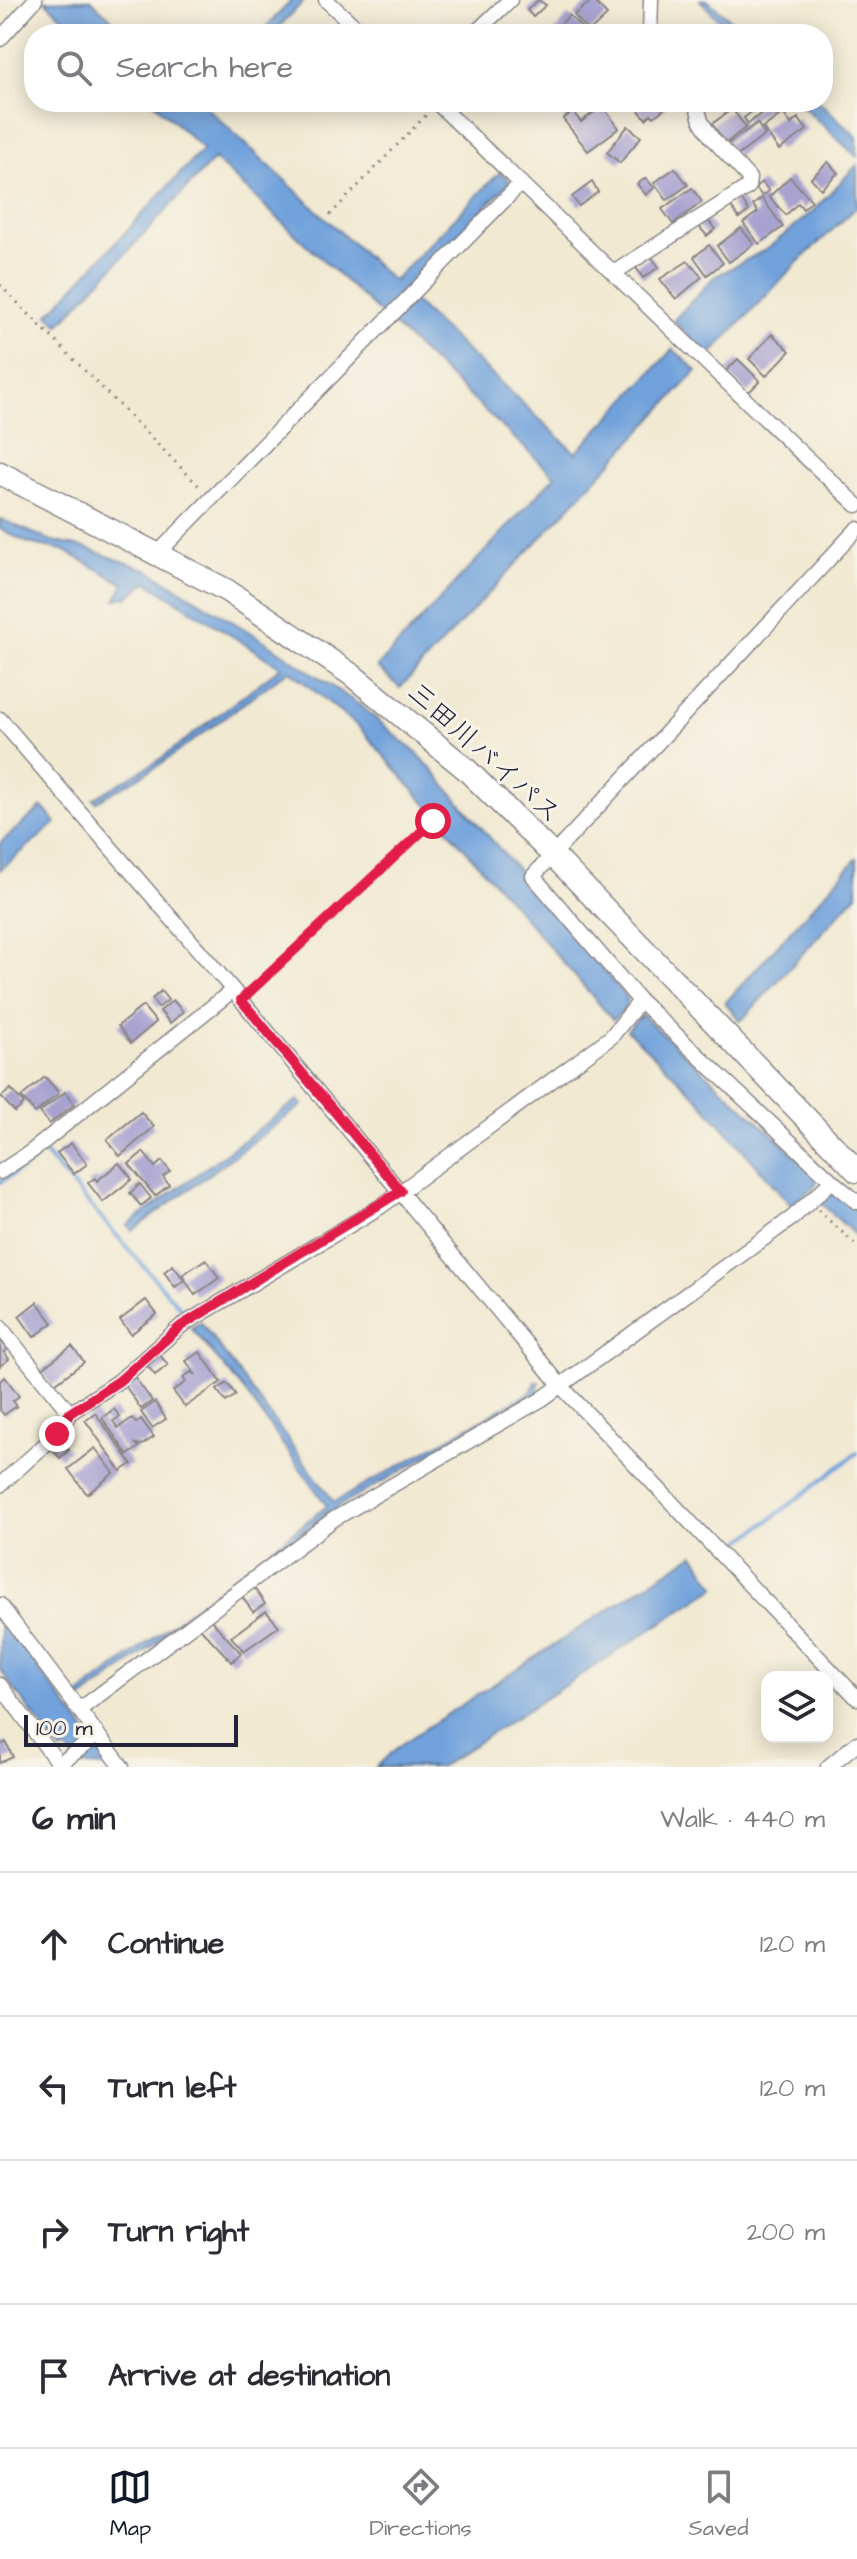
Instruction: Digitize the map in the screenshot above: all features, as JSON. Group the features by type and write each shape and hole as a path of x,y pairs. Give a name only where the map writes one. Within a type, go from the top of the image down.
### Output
{"highway":[{"name":"三田川バイパス","path":"0,473 159,552 226,590 352,675 466,769 554,856 857,1171"}],"street":[{"path":"0,39 35,0"},
{"path":"326,0 352,24"},
{"path":"485,24 510,0"},
{"path":"650,24 651,0"},
{"path":"446,112 615,272 684,345 857,505"},
{"path":"615,272 748,187 749,178 701,121 699,112"},
{"path":"159,552 521,183"},
{"path":"857,529 533,876 640,1001 857,1202"},
{"path":"0,719 237,995 560,1385 857,1698"},
{"path":"0,1172 237,995"},
{"path":"0,1485 57,1434 70,1413 119,1381 181,1326 401,1191 611,1037 640,1001"},
{"path":"79,1710 334,1519 560,1385 792,1218 832,1181"},
{"path":"0,1327 70,1413"},
{"path":"0,1605 79,1710 95,1737 122,1767"},
{"path":"0,1685 61,1764 95,1737"},
{"path":"828,1767 857,1743"}],"path":[{"path":"330,215 428,112"},
{"path":"0,285 211,497"},
{"path":"237,995 433,821"},
{"path":"810,1202 857,1246"}],"water":[{"path":"91,0 117,24 69,24 45,1"},
{"path":"292,0 305,0 282,24 269,24"},
{"path":"700,0 707,0 736,24 723,24"},
{"path":"164,112 212,112 393,281 500,172 510,182 381,314 214,159 59,325 48,315 203,149"},
{"path":"809,112 831,112 857,137 857,157"},
{"path":"857,165 857,207 799,261 709,356 673,321 714,277 767,249 813,211"},
{"path":"411,299 576,453 673,349 697,371 400,688 377,667 555,476 389,321"},
{"path":"0,519 52,541 82,547 148,570 263,640 361,706 421,757 628,999 625,1009 613,1020 360,728 289,670 161,764 96,802 93,799 159,760 281,667 147,582 128,597 116,599 124,584 63,550 28,543 0,529"},
{"path":"42,807 56,823 0,870 0,843"},
{"path":"857,858 857,894 741,1021 725,1003"},
{"path":"642,1015 819,1177 815,1186 791,1205 695,1095 627,1030"},
{"path":"298,1100 303,1105 132,1231 128,1225"},
{"path":"835,1190 857,1210 857,1237 822,1204 824,1194"},
{"path":"201,1322 334,1502 531,1392 536,1381 539,1382 537,1394 329,1512 80,1701 76,1697 327,1506 246,1393 191,1328"},
{"path":"694,1554 716,1587 440,1767 376,1767 400,1745"},
{"path":"0,1617 87,1733 82,1737 91,1749 96,1746 112,1767 71,1765 75,1761 66,1749 61,1752 0,1670"}],"building":[{"path":"538,0 546,5 533,17 527,10"},
{"path":"593,0 607,15 597,24 582,24 574,15"},
{"path":"569,15 578,24 561,24"},
{"path":"573,112 581,122 594,112 607,112 619,128 588,151 563,119"},
{"path":"640,112 660,112 654,117 651,114 646,119"},
{"path":"728,112 734,112 746,127 726,143 712,124"},
{"path":"752,112 763,112 748,124 744,118"},
{"path":"783,113 791,124 798,118 807,130 779,150 763,128"},
{"path":"757,123 765,135 737,156 728,144"},
{"path":"628,126 641,137 620,163 607,152"},
{"path":"828,162 838,173 821,189 811,178"},
{"path":"675,168 688,185 667,200 654,183"},
{"path":"790,177 812,201 803,209 798,203 786,215 769,197"},
{"path":"646,178 654,188 646,195 637,184"},
{"path":"592,182 598,192 579,206 572,197"},
{"path":"762,182 769,191 762,196 755,187"},
{"path":"692,188 702,202 673,224 662,209"},
{"path":"740,198 749,211 739,218 730,205"},
{"path":"762,198 783,227 759,244 743,223 758,212 753,205"},
{"path":"706,218 715,229 707,236 698,225"},
{"path":"741,228 754,244 729,262 717,246"},
{"path":"709,245 723,263 707,275 694,257"},
{"path":"651,256 659,267 643,278 635,266"},
{"path":"688,261 702,277 676,299 660,279"},
{"path":"772,334 790,351 766,376 749,359"},
{"path":"738,359 760,381 748,393 726,371"},
{"path":"161,991 168,1000 158,1008 152,999"},
{"path":"173,1000 183,1012 170,1023 160,1011"},
{"path":"143,1006 156,1022 131,1043 118,1026"},
{"path":"45,1077 59,1093 35,1113 21,1097"},
{"path":"11,1089 24,1104 15,1112 1,1097"},
{"path":"65,1092 75,1104 49,1124 40,1112"},
{"path":"141,1112 154,1127 120,1156 107,1140"},
{"path":"71,1143 87,1164 74,1174 57,1153"},
{"path":"143,1152 155,1167 162,1161 170,1171 163,1177 169,1185 155,1196 129,1164"},
{"path":"119,1163 132,1179 103,1202 88,1183 95,1178 97,1181"},
{"path":"140,1184 151,1198 141,1206 130,1193"},
{"path":"206,1259 219,1278 195,1295 182,1275"},
{"path":"173,1265 184,1280 175,1287 164,1272"},
{"path":"146,1300 157,1314 131,1334 120,1320"},
{"path":"37,1302 53,1323 34,1337 19,1316"},
{"path":"0,1340 8,1349 4,1352 9,1359 0,1366"},
{"path":"72,1346 84,1362 52,1386 40,1370"},
{"path":"200,1352 221,1382 185,1407 173,1391 186,1382 183,1378 191,1372 196,1375 186,1361"},
{"path":"159,1354 168,1365 155,1375 146,1364"},
{"path":"134,1376 152,1401 141,1409 124,1384"},
{"path":"5,1377 19,1396 13,1401 17,1406 4,1415 0,1410 0,1381"},
{"path":"227,1383 236,1395 226,1402 217,1390"},
{"path":"155,1402 166,1419 152,1428 141,1412"},
{"path":"114,1409 120,1417 113,1421 118,1428 132,1418 136,1423 141,1419 154,1437 142,1445 136,1444 139,1447 128,1455 102,1418"},
{"path":"95,1413 132,1464 121,1471 85,1420"},
{"path":"58,1438 69,1450 60,1458 49,1446"},
{"path":"95,1448 114,1473 87,1494 68,1469"},
{"path":"252,1585 265,1604 253,1612 240,1594"},
{"path":"266,1611 279,1626 244,1651 231,1637"},
{"path":"210,1619 241,1653 232,1662 200,1628"},
{"path":"6,1742 13,1757 0,1763 0,1745"}],"waterway":[{"path":"45,1154 184,1312"},
{"path":"0,1182 32,1163"},
{"path":"742,1541 857,1453"}],"route":[{"path":"57,1434 70,1413 119,1381 181,1326 380,1207 401,1191 241,1000 433,821"}]}
